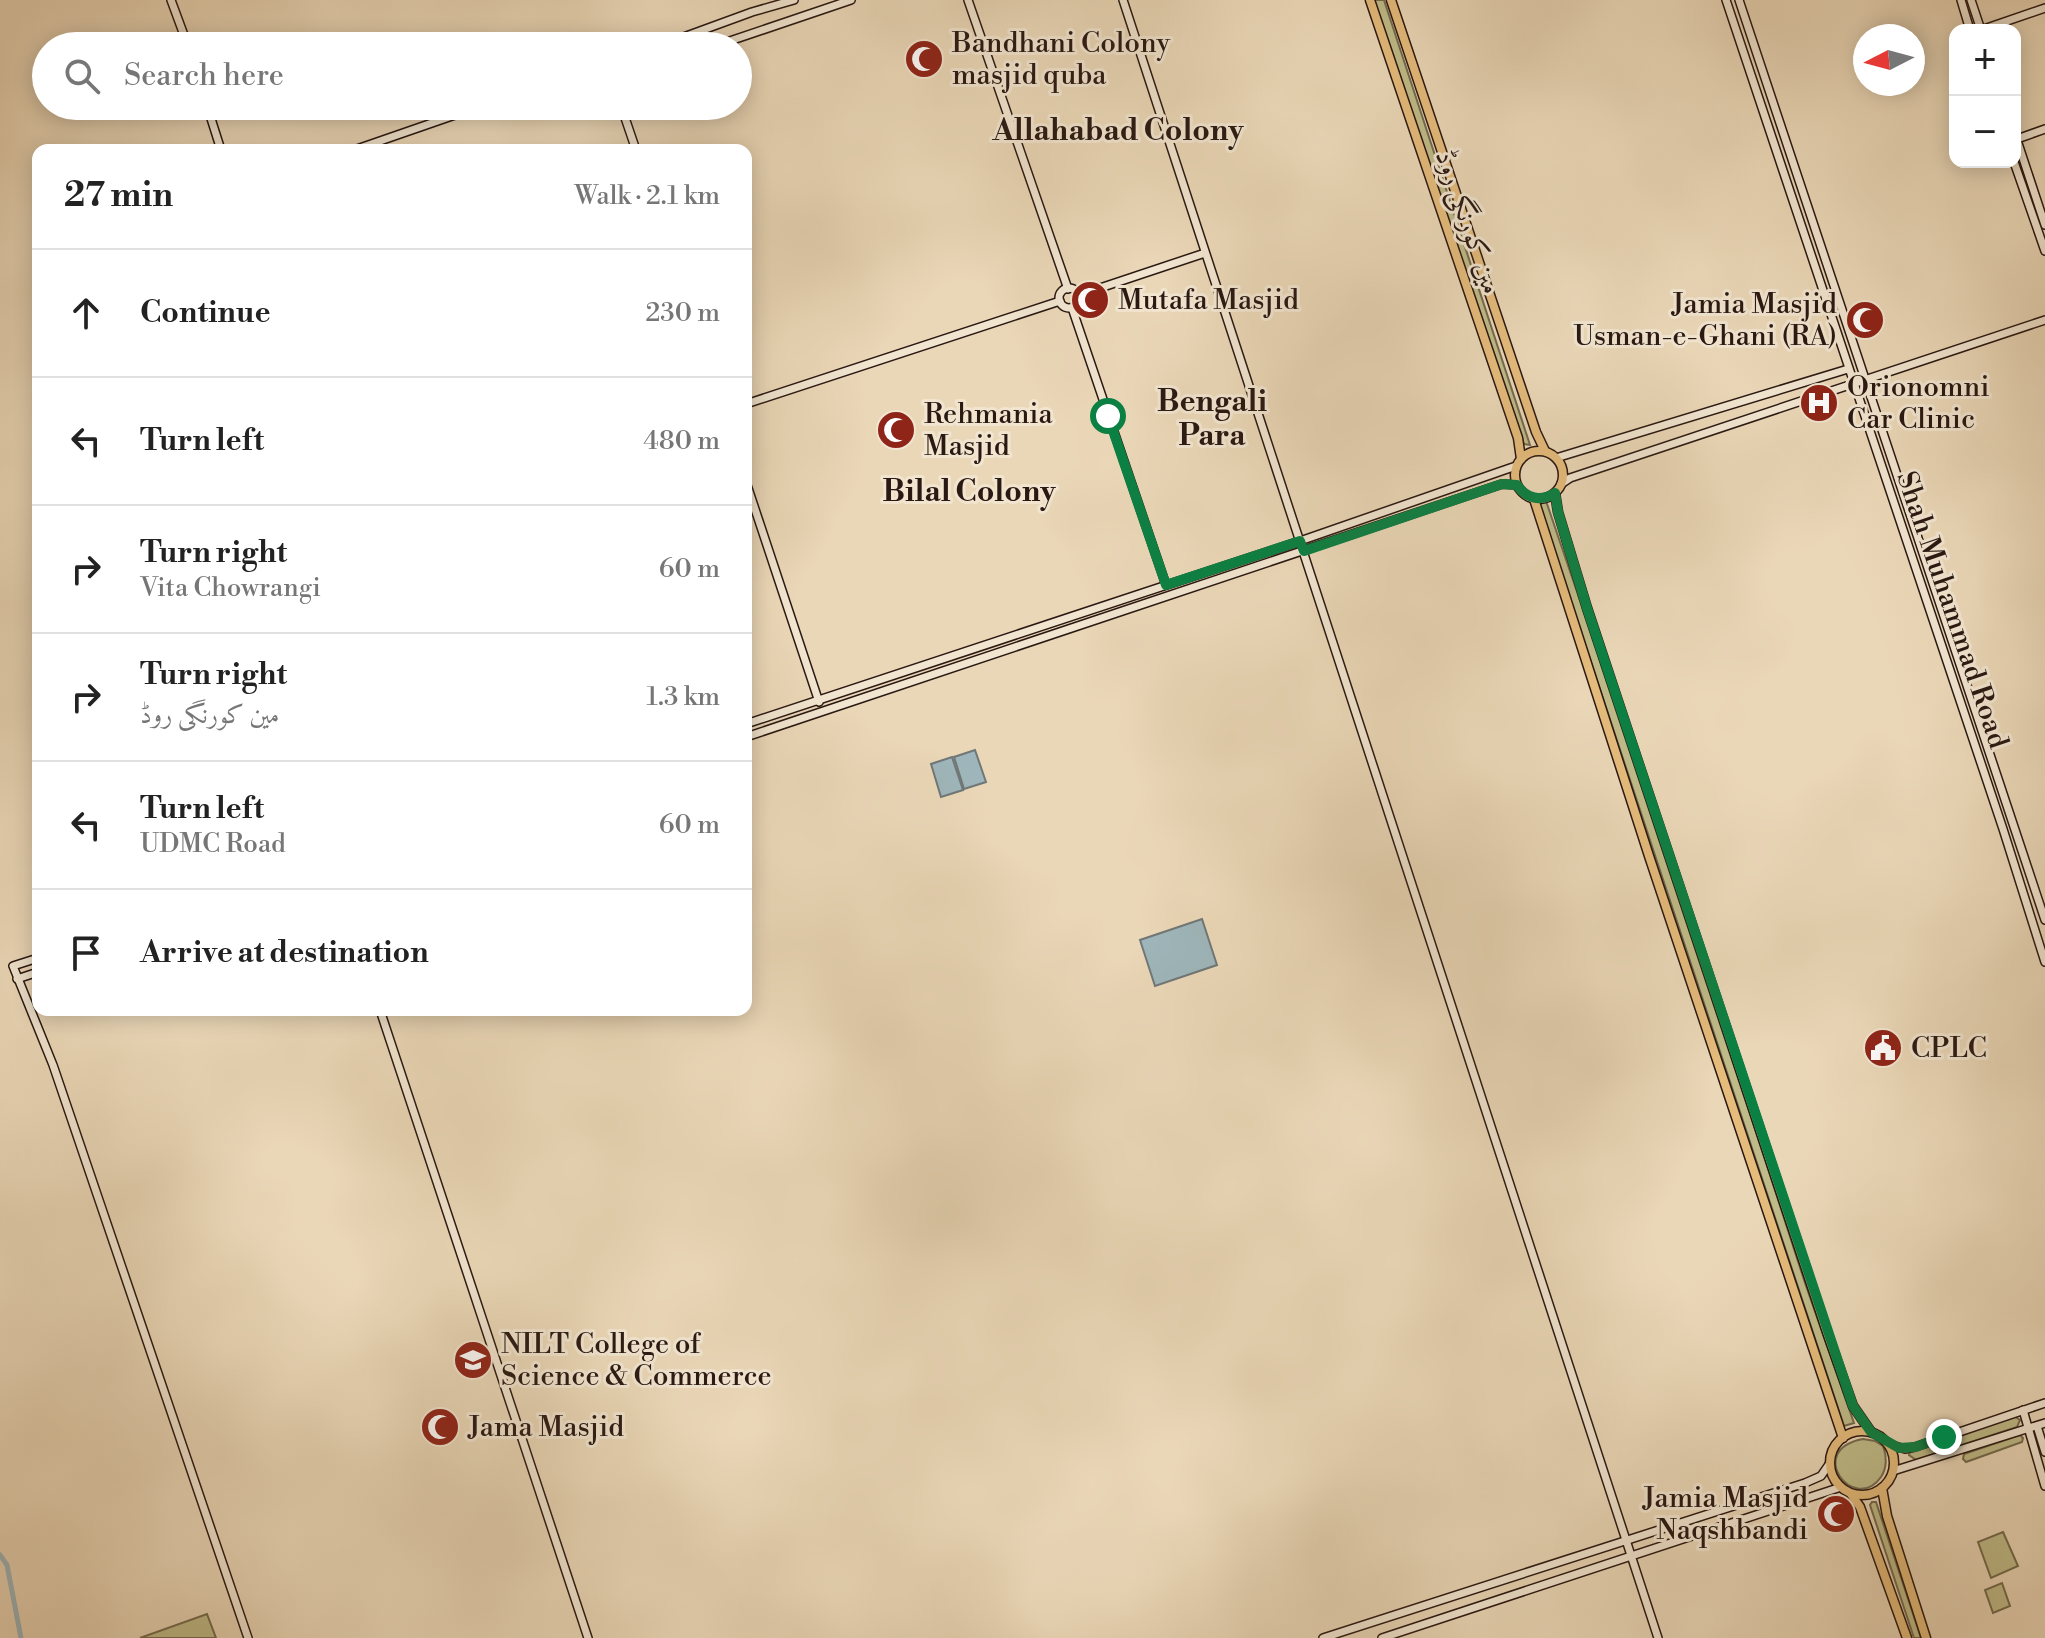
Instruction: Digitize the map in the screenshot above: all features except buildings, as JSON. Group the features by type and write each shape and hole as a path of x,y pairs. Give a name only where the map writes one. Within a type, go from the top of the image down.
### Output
{"main road":[{"name":"مین کورنگی روڈ","path":"1370,0 1518,438 1518,462"},
{"name":"مین کورنگی روڈ","path":"1391,0 1545,451"},
{"path":"1532,451 1545,451 1556,458 1562,470 1561,484 1555,493 1534,499 1517,485 1518,462 1532,451"},
{"path":"1555,493 1595,633 1828,1335 1853,1406 1871,1432 1888,1444 1892,1452 1893,1471 1882,1488 1873,1493 1851,1493"},
{"path":"1534,499 1843,1438"},
{"path":"1871,1432 1861,1431 1843,1438 1834,1447 1830,1463 1832,1475 1841,1487 1851,1493 1860,1507 1907,1638"},
{"path":"1882,1488 1887,1516 1926,1638"}],"street":[{"path":"171,0 183,32"},
{"path":"697,32 794,0"},
{"path":"752,33 851,0"},
{"path":"968,0 1068,289"},
{"path":"1123,0 1658,1638"},
{"name":"Shah Muhammad Road","path":"1726,0 2045,962"},
{"name":"Shah Muhammad Road","path":"1739,0 2045,920"},
{"path":"1961,0 1968,24"},
{"path":"1971,0 1979,24"},
{"path":"1998,24 2045,8"},
{"path":"1737,34 1749,30"},
{"path":"211,120 219,144"},
{"path":"371,144 441,120"},
{"path":"626,120 634,144"},
{"path":"2021,135 2045,129"},
{"path":"2021,151 2045,225"},
{"path":"2016,168 2045,251"},
{"path":"1079,295 1205,253"},
{"path":"1068,289 1079,295 1079,302 1072,308 1064,307 1060,301 1062,292 1068,289"},
{"path":"752,402 1060,301"},
{"path":"1072,308 1166,585"},
{"path":"1561,484 1570,478 2045,320"},
{"path":"1556,458 1848,369 1864,380"},
{"path":"752,722 1300,541 1518,462"},
{"path":"752,735 1502,484 1517,485"},
{"path":"752,500 823,712"},
{"path":"32,960 13,966 32,1015"},
{"path":"17,979 32,974"},
{"path":"32,1016 53,1065 248,1638"},
{"path":"382,1016 588,1638"},
{"path":"1888,1444 1905,1449 1915,1447 2045,1403"},
{"path":"2023,1410 2045,1486"},
{"path":"1893,1471 2041,1424 2045,1452"},
{"path":"1323,1638 1813,1480 1825,1472 1830,1463"},
{"path":"1382,1638 1841,1487"}],"shaded area":[{"path":"1374,0 1384,0 1530,445 1524,444"},
{"path":"1546,501 1854,1423 1844,1426 1539,505"},
{"path":"2014,1416 2020,1420 2017,1427 1916,1460 1909,1455 1910,1451"},
{"path":"2020,1435 2022,1442 1966,1462 1963,1459 1964,1454"},
{"path":"1863,1439 1883,1446 1886,1462 1881,1477 1870,1487 1858,1489 1848,1485 1840,1476 1836,1466 1837,1455 1846,1445"},
{"path":"1876,1502 1921,1638 1914,1638 1870,1505"},
{"path":"2003,1532 2018,1566 1991,1578 1978,1542"},
{"path":"2002,1583 2010,1606 1993,1613 1985,1590"},
{"path":"207,1614 216,1638 140,1638"}],"water":[{"path":"975,750 986,782 964,789 954,757"},
{"path":"952,757 963,790 941,797 931,764"},
{"path":"1202,919 1217,965 1155,986 1140,940"}],"waterway":[{"path":"0,1555 7,1565 21,1638"}],"place":[{"name":"Bandhani Colony masjid quba","path":"924,59"},
{"name":"Mutafa Masjid","path":"1090,300"},
{"name":"Jamia Masjid Usman-e-Ghani (RA)","path":"1865,320"},
{"name":"Orionomni Car Clinic","path":"1819,403"},
{"name":"Rehmania Masjid","path":"896,430"},
{"name":"CPLC","path":"1883,1048"},
{"name":"NILT College of Science & Commerce","path":"473,1360"},
{"name":"Jama Masjid","path":"440,1427"},
{"name":"Jamia Masjid Naqshbandi","path":"1836,1514"}],"district":[{"name":"Allahabad Colony","path":"1118,131"},
{"name":"Bengali Para","path":"1212,419"},
{"name":"Bilal Colony","path":"969,492"}],"route":[{"path":"1108,416 1166,585 1300,541 1304,551 1502,484 1517,485 1534,499 1555,493 1587,608 1853,1406 1871,1432 1899,1448 1915,1447 1944,1437"}]}
